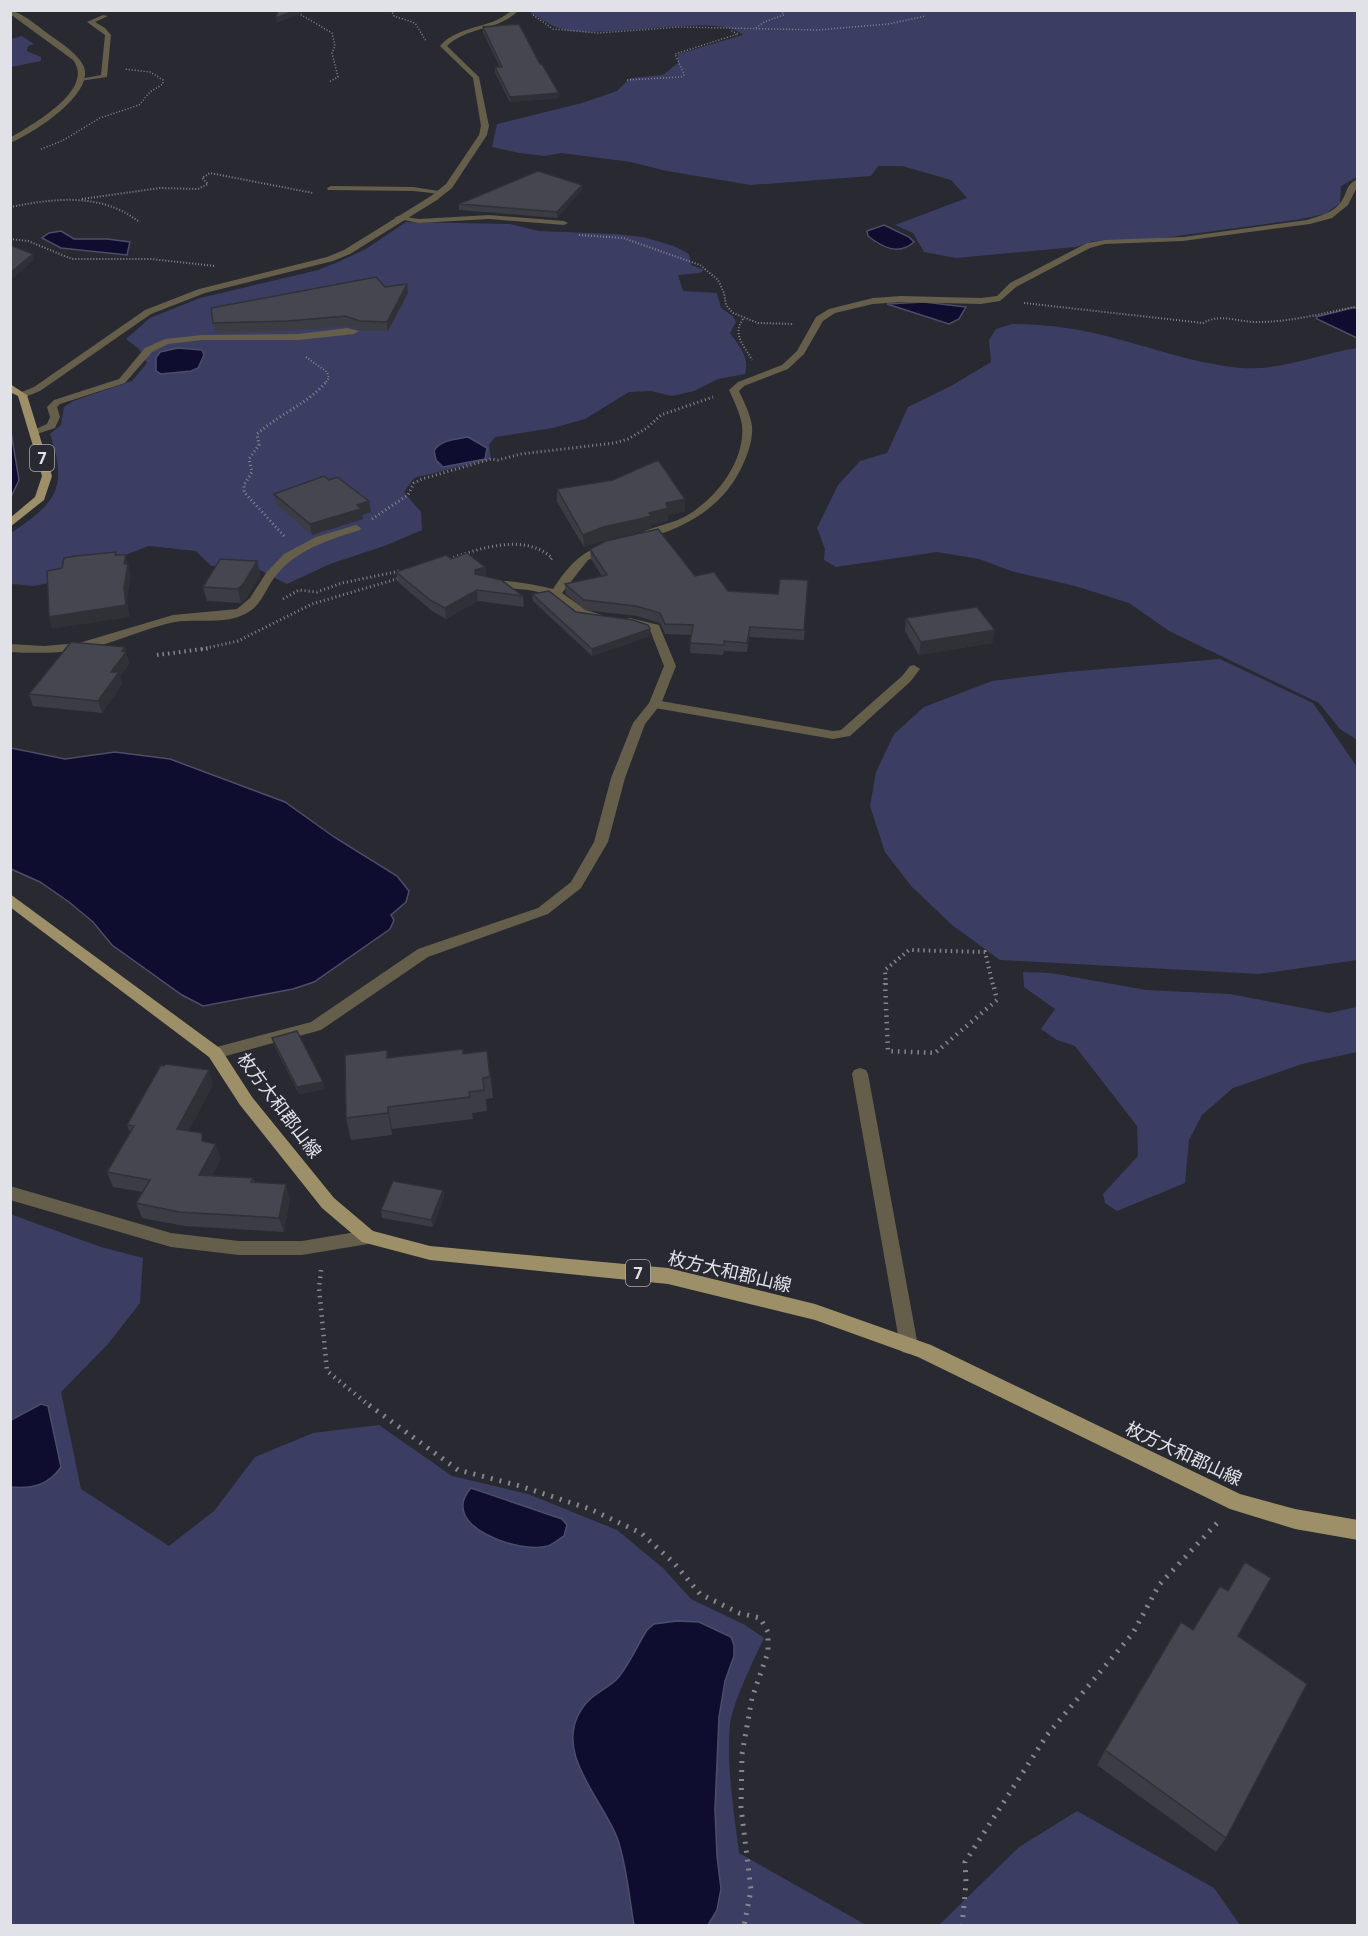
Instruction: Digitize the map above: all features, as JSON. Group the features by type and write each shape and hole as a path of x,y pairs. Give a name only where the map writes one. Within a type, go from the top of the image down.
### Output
{"main road":[{"path":"10,387 22,395"},
{"name":"7","path":"10,524 40,498 47,476 22,395"},
{"name":"枚方大和郡山線","path":"10,899 215,1053 246,1101 328,1203 368,1237 430,1253 668,1276 815,1312 909,1346 1237,1502 1295,1519 1358,1530"}],"street":[{"path":"10,11 80,65 82,80 70,99 10,141"},
{"path":"22,395 37,389 148,312 202,291 330,259 347,252 449,186 479,141 485,126 476,77 443,45 457,33 494,23 515,12"},
{"path":"82,80 104,76 108,35 103,29 90,22 105,16"},
{"path":"555,594 574,566 593,549 628,541 676,524 701,512 720,494 744,447 746,437 747,427 734,390 756,378 785,367 801,352 819,319 832,311 873,301 923,299 981,301 1000,298 1013,285 1087,246 1105,242 1183,239 1307,222 1329,216 1345,203 1351,186 1358,180"},
{"path":"331,188 413,189 441,192"},
{"path":"398,218 427,221 489,218 564,223"},
{"path":"34,432 51,426 55,417 52,407 57,402 122,381 129,377 152,348 164,343 223,337 281,338 354,331"},
{"path":"10,648 62,649 99,642 165,620 229,615 245,610 287,555 311,542 356,528"},
{"path":"215,1053 316,1026 423,953 543,911 576,885 601,842 618,778 639,723 655,704 670,666 655,628 636,622 581,615 555,594 536,589 483,583"},
{"path":"655,704 833,735 845,733 906,680 914,669"},
{"path":"860,1074 909,1346"},
{"path":"10,1193 171,1240 239,1248 303,1248 368,1237"}],"path":[{"path":"293,10 332,33 335,46 332,52 338,77 329,82"},
{"path":"391,10 394,16 415,23 428,43 443,45"},
{"path":"749,30 784,15 781,10"},
{"path":"515,12 533,15 553,29 610,33 680,27 749,30 851,28 888,24 926,16"},
{"path":"627,80 681,77 684,75 683,71 675,61 675,54 738,34 727,29"},
{"path":"10,207 61,198 82,199 160,188 198,189 208,184 202,178 210,173 312,193 331,188"},
{"path":"82,199 119,209 140,222"},
{"path":"576,234 623,238 710,270 720,285 726,306 743,319 781,324 816,325"},
{"path":"10,238 31,240 60,256 72,259 171,260 222,268"},
{"path":"1000,298 1014,302 1067,306 1123,317 1203,323 1214,317 1257,322 1358,306"},
{"path":"743,319 736,332 736,337 752,359 756,378"},
{"path":"281,338 327,372 329,378 311,400 264,427 257,434 261,441 260,447 249,459 252,472 244,484 244,492 297,550"},
{"path":"356,528 408,495 414,483 422,479 491,459 498,460 521,454 615,443 628,439 661,415 734,390"},
{"path":"441,562 489,547 536,547 547,551 552,558 540,573 536,589"},
{"path":"245,610 272,604 299,590 317,592 342,583 404,570"},
{"path":"157,655 210,648 237,641 308,606 340,594 373,587 408,575"},
{"path":"909,950 985,952 997,1000 934,1053 888,1051 885,970 909,950"},
{"path":"322,1245 319,1288 327,1371 344,1387 458,1470 520,1486 590,1509 641,1533 674,1563 700,1594 739,1613 760,1618 768,1632 768,1652 752,1698 742,1754 741,1807 751,1890 744,1926"},
{"path":"962,1926 966,1883 965,1862 1047,1735 1133,1633 1159,1585 1237,1502"}],"shaded area":[{"path":"535,11 1357,11 1357,177 1341,186 1340,203 1325,214 1296,220 1155,239 1093,241 1076,247 956,258 924,252 913,233 895,225 967,198 951,180 902,166 878,166 871,176 751,185 667,171 631,162 561,153 545,156 492,147 497,124 582,103 617,91 630,78 663,75 678,63 678,54 743,35 730,28 709,26 601,32 577,31 555,27 530,13"},
{"path":"22,36 34,44 28,46 27,51 41,57 41,61 11,67 11,39"},
{"path":"406,222 510,224 539,231 643,237 674,246 689,254 691,265 704,270 700,273 678,275 683,291 717,293 721,308 733,316 736,322 730,333 745,357 745,374 718,379 694,391 672,396 651,391 629,392 585,419 553,428 495,437 489,445 491,459 414,478 404,492 421,512 422,530 387,545 330,564 287,584 252,566 211,566 196,551 149,546 53,582 34,586 11,584 11,533 39,512 48,502 58,481 58,468 50,434 61,425 64,407 73,401 132,381 147,363 139,349 126,339 150,318 200,298 318,270 338,262 366,249"},
{"path":"884,225 909,237 914,242 902,249 896,249 879,244 868,236 867,231"},
{"path":"61,231 74,239 130,242 127,255 61,248 42,238 49,233"},
{"path":"924,302 966,307 959,319 949,324 887,304"},
{"path":"1357,308 1357,338 1316,317"},
{"path":"1012,324 1043,325 1084,331 1185,358 1241,368 1284,365 1357,348 1357,740 1340,729 1319,703 1169,631 1129,603 1075,586 1011,571 979,559 937,552 836,567 824,560 825,549 817,528 838,485 860,461 887,453 908,407 951,386 991,362 989,340 996,329"},
{"path":"178,348 202,350 204,355 198,368 191,371 161,374 156,371 156,358 160,352"},
{"path":"11,432 19,480 10,497"},
{"path":"468,437 487,448 485,459 443,467 436,460 434,451 440,444"},
{"path":"1220,659 1313,703 1357,767 1357,960 1259,974 1000,960 952,925 912,887 885,852 870,806 876,772 894,734 924,707 992,681"},
{"path":"11,748 65,759 115,752 170,759 285,802 334,837 397,876 409,891 406,902 391,915 394,920 390,929 314,982 293,989 203,1006 182,995 112,945 93,922 69,902 40,882 11,869"},
{"path":"1023,972 1051,973 1146,990 1230,994 1329,1013 1357,1007 1357,1052 1302,1064 1233,1088 1202,1115 1189,1140 1185,1183 1117,1211 1105,1203 1103,1194 1138,1156 1137,1126 1075,1046 1057,1040 1041,1029 1055,1009 1024,987"},
{"path":"10,1214 101,1247 143,1258 140,1303 108,1344 61,1392 81,1489 169,1546 214,1511 255,1457 313,1433 379,1425 452,1476 528,1494 617,1530 663,1568 691,1599 745,1625 764,1638 739,1693 730,1724 730,1772 739,1853 866,1925 11,1925"},
{"path":"41,1404 48,1406 61,1467 45,1482 33,1486 11,1487 11,1420"},
{"path":"471,1488 562,1519 567,1525 564,1536 548,1546 535,1547 519,1546 486,1534 473,1525 465,1514 463,1502"},
{"path":"677,1621 699,1622 731,1637 734,1645 734,1656 725,1681 719,1717 715,1809 721,1889 717,1910 708,1925 634,1925 626,1872 618,1840 577,1760 573,1743 574,1727 585,1705 620,1675 647,1630 654,1624"},
{"path":"1077,1811 1214,1888 1240,1925 939,1925 1019,1847"}],"building":[{"path":"278,10 296,10 276,18"},
{"path":"519,24 540,64 559,93 510,97 495,67 502,67 483,27"},
{"path":"538,171 582,185 557,212 459,204"},
{"path":"10,245 33,254 10,273"},
{"path":"376,277 385,287 407,284 387,322 360,321 345,316 288,321 213,323 211,308"},
{"path":"658,460 685,499 666,503 668,508 649,513 651,516 603,527 583,535 557,489 613,480"},
{"path":"324,476 329,480 337,477 369,501 357,505 361,509 310,524 274,494"},
{"path":"658,529 695,576 714,572 728,591 778,594 780,579 808,580 804,630 750,627 747,643 724,641 724,645 690,643 693,625 665,624 660,613 636,606 584,600 565,584 607,575 590,549 606,541"},
{"path":"116,552 115,555 126,555 124,564 128,564 124,588 126,605 49,617 47,571 62,568 64,558"},
{"path":"467,553 485,567 475,570 475,574 501,580 523,596 477,590 445,608 430,600 396,572 446,555 451,559"},
{"path":"220,559 257,561 238,589 203,587"},
{"path":"549,591 576,612 633,620 648,625 650,629 592,649 532,594"},
{"path":"977,607 995,630 921,642 906,618"},
{"path":"71,642 125,647 122,651 126,652 111,672 119,672 98,701 29,694"},
{"path":"297,1031 323,1082 297,1087 272,1038"},
{"path":"463,1049 463,1054 487,1051 490,1077 483,1078 484,1090 469,1092 470,1097 388,1107 388,1113 346,1118 345,1055 387,1050 387,1058"},
{"path":"161,1065 209,1070 177,1129 202,1133 202,1141 216,1144 199,1175 253,1178 251,1182 286,1184 279,1218 179,1212 136,1203 150,1180 107,1172 134,1126 127,1125"},
{"path":"393,1181 443,1190 431,1220 381,1210"},
{"path":"1245,1562 1271,1578 1238,1636 1307,1684 1226,1838 1105,1750 1181,1622 1193,1630 1220,1586 1228,1591"}]}
